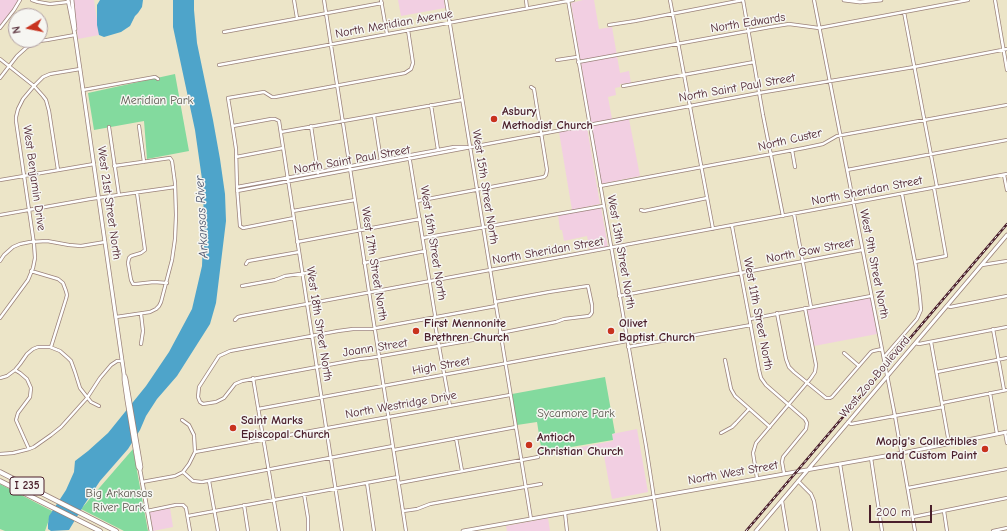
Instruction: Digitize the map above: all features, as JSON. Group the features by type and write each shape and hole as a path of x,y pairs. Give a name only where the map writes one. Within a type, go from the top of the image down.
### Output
{"highway":[{"name":"I 235","path":"0,472 116,531"},
{"name":"I 235","path":"0,481 100,531"}],"main road":[{"path":"844,0 860,2 881,0"},
{"name":"West 21st Street North","path":"69,1 75,26 75,35 124,380 136,446 138,467 140,470 151,531"},
{"name":"West Zoo Boulevard","path":"756,531 1007,235"},
{"name":"North West Street","path":"463,531 902,453 1006,432"}],"street":[{"path":"0,28 20,0"},
{"path":"32,0 47,4 69,1"},
{"path":"294,0 297,18"},
{"name":"West 17th Street North","path":"324,0 406,531"},
{"name":"West 15th Street North","path":"446,0 531,519"},
{"path":"526,0 527,8"},
{"name":"West 13th Street North","path":"568,0 659,531"},
{"name":"North Meridian Avenue","path":"219,65 573,0"},
{"path":"670,0 713,229"},
{"path":"609,25 743,0 770,154 783,216"},
{"name":"West 9th Street North","path":"814,0 895,416 915,531"},
{"name":"North Edwards","path":"578,62 789,24 819,28 968,0"},
{"path":"994,0 1007,70"},
{"path":"224,32 382,1 387,34"},
{"path":"904,12 931,154 946,256 914,262"},
{"path":"294,218 244,227 240,226 236,156 228,98 264,92 272,97 275,97 408,72 413,63 408,30"},
{"path":"0,78 17,56 27,47 38,42 75,35"},
{"name":"North Saint Paul Street","path":"237,191 288,179 409,157 454,147 469,147 1007,49"},
{"path":"557,60 577,57"},
{"path":"0,59 34,86 44,98 49,108 58,170"},
{"path":"623,86 754,62"},
{"name":"West Benjamin Drive","path":"0,318 24,287 31,271 34,258 34,242 16,117 19,105 39,80 46,75 80,69"},
{"path":"83,90 155,77 158,79"},
{"path":"417,201 544,177 547,173 545,158 534,89 531,87"},
{"path":"281,132 462,100"},
{"path":"430,105 438,151"},
{"name":"North Custer","path":"600,186 823,144 830,139 840,136 1007,105"},
{"path":"374,116 381,162"},
{"name":"West 18th Street North","path":"233,126 272,119 277,119 279,121 342,531"},
{"path":"139,126 144,162"},
{"path":"311,126 318,173"},
{"path":"109,127 119,195"},
{"path":"847,170 1007,140"},
{"path":"236,156 283,148"},
{"path":"792,150 795,167"},
{"name":"West 16th Street North","path":"409,157 430,282 435,315 434,318 450,406"},
{"path":"114,166 170,158 175,187 176,215 172,260 162,302 153,311 116,317"},
{"path":"0,180 94,164"},
{"path":"1006,175 1007,190"},
{"name":"North Sheridan Street","path":"235,320 238,317 307,304 1006,175"},
{"name":"North Saint Paul Street","path":"237,186 288,179"},
{"path":"0,215 175,187"},
{"path":"137,193 144,250 142,253 129,258 128,263 131,280 133,284 154,282 167,283"},
{"path":"883,357 919,315 921,305 902,194"},
{"path":"641,210 644,211 707,198"},
{"path":"293,211 355,200"},
{"path":"423,238 603,206"},
{"path":"794,214 811,307"},
{"path":"298,242 420,219"},
{"name":"West 11th Street North","path":"732,226 761,378 766,385 805,419 807,424 806,429 783,457 782,462 784,474"},
{"path":"0,260 8,251 20,244 47,241 81,246 105,242"},
{"name":"North Gow Street","path":"619,296 862,250"},
{"path":"364,262 425,251"},
{"path":"246,264 248,261 299,252"},
{"path":"982,265 1007,261"},
{"path":"31,271 58,279 63,283 66,291 66,299 51,347"},
{"path":"242,286 275,280 285,276 315,272"},
{"name":"Joann Street","path":"312,336 230,351 222,354 219,356 199,387 198,400 203,404 216,402 224,398 235,384 253,378 360,358 379,357 501,334 564,319 587,316 591,314 592,308 588,286 495,302"},
{"path":"750,318 871,296"},
{"path":"948,306 950,307 1007,296"},
{"path":"312,336 353,329 362,330 375,328 496,306"},
{"path":"757,478 753,450 756,443 815,372 816,365 805,308"},
{"path":"777,313 788,364 791,369 826,398 832,397 871,352 882,348"},
{"path":"141,314 143,331 141,344"},
{"path":"628,347 751,325"},
{"path":"916,342 919,344 1007,327"},
{"path":"942,402 1005,390 993,329"},
{"name":"High Street","path":"258,409 627,341"},
{"path":"931,342 949,443"},
{"path":"0,378 7,376 15,370 27,354 33,349 51,347 60,351 71,361 80,388 91,402 99,406"},
{"path":"844,353 859,366"},
{"path":"937,372 1007,358"},
{"path":"725,360 733,393 770,427"},
{"path":"0,454 13,453 29,449 61,427 87,398 100,378 111,365 117,361 122,361"},
{"path":"15,370 27,379 31,388 30,397 18,413 16,420 29,449"},
{"path":"253,378 278,531"},
{"path":"990,393 998,434"},
{"name":"North Westridge Drive","path":"195,452 510,395"},
{"path":"848,422 851,424 943,407"},
{"path":"721,433 736,423 749,409"},
{"path":"142,482 175,476 183,472 189,464 195,452 194,435 189,425 182,420"},
{"path":"183,472 197,482 210,481 331,458 516,427"},
{"path":"1006,432 1007,443"},
{"path":"456,438 462,471"},
{"path":"399,483 538,457"},
{"path":"871,458 882,531"},
{"path":"840,464 851,531"},
{"path":"908,488 1007,469"},
{"path":"188,516 398,477"},
{"path":"210,481 218,531"},
{"path":"798,481 810,494 814,501 819,531"},
{"path":"367,483 374,531"},
{"path":"403,512 430,504 541,484"},
{"path":"304,494 308,518 308,531"},
{"path":"913,517 1007,498"},
{"path":"782,501 787,531"},
{"path":"147,511 182,505 185,506 190,531"},
{"path":"244,505 248,531"},
{"path":"944,511 947,531"},
{"path":"565,512 568,531"},
{"path":"992,531 1007,528"}],"shaded area":[{"path":"0,0 19,0 14,8 8,8 8,17 0,26"},
{"path":"73,0 94,0 99,35 78,39"},
{"path":"398,0 444,0 445,8 401,16"},
{"path":"583,0 594,0 599,29 612,27 620,73 629,71 631,83 620,84 620,87 615,88 616,95 608,97 612,119 591,123 571,3"},
{"path":"629,119 640,176 601,184 592,126"},
{"path":"587,127 600,204 572,210 559,132"},
{"path":"601,207 608,247 590,251 587,236 564,241 562,230 560,230 558,215"},
{"path":"869,298 871,299 877,334 814,346 807,309"},
{"path":"637,429 648,492 612,499 604,456 576,448 613,441 612,434"},
{"path":"170,508 173,527 153,531 150,512"},
{"path":"548,518 550,531 507,531 506,526"}],"green space":[{"name":"Meridian Park","path":"175,74 189,151 147,159 144,121 94,130 88,93"},
{"name":"Sycamore Park","path":"605,377 615,433 612,434 613,440 542,453 537,422 517,425 512,394"},
{"name":"Big Arkansas River Park","path":"133,449 148,531 124,531 81,509"},
{"path":"0,484 52,511 45,531 5,531 0,529"}],"water":[{"path":"100,0 143,0 142,7 130,26 121,32 104,37 99,35 97,25 97,5"},
{"path":"173,0 194,0 197,43 213,120 225,194 226,221 216,303 210,324 177,376 157,399 128,449 100,481 69,530 51,531 48,529 49,516 66,490 74,472 75,461 108,433 146,386 169,352 192,309 202,266 204,215 202,179 195,130 173,27"}],"railway":[{"path":"746,531 1007,224"}],"place":[{"name":"Asbury Methodist Church","path":"494,119"},
{"name":"First Mennonite Brethren Church","path":"416,331"},
{"name":"Olivet Baptist Church","path":"611,331"},
{"name":"Saint Marks Episcopal Church","path":"233,428"},
{"name":"Antioch Christian Church","path":"529,445"},
{"name":"Mopig's Collectibles and Custom Paint","path":"985,449"}],"water label":[{"name":"Arkansas River","path":"202,217"}]}
